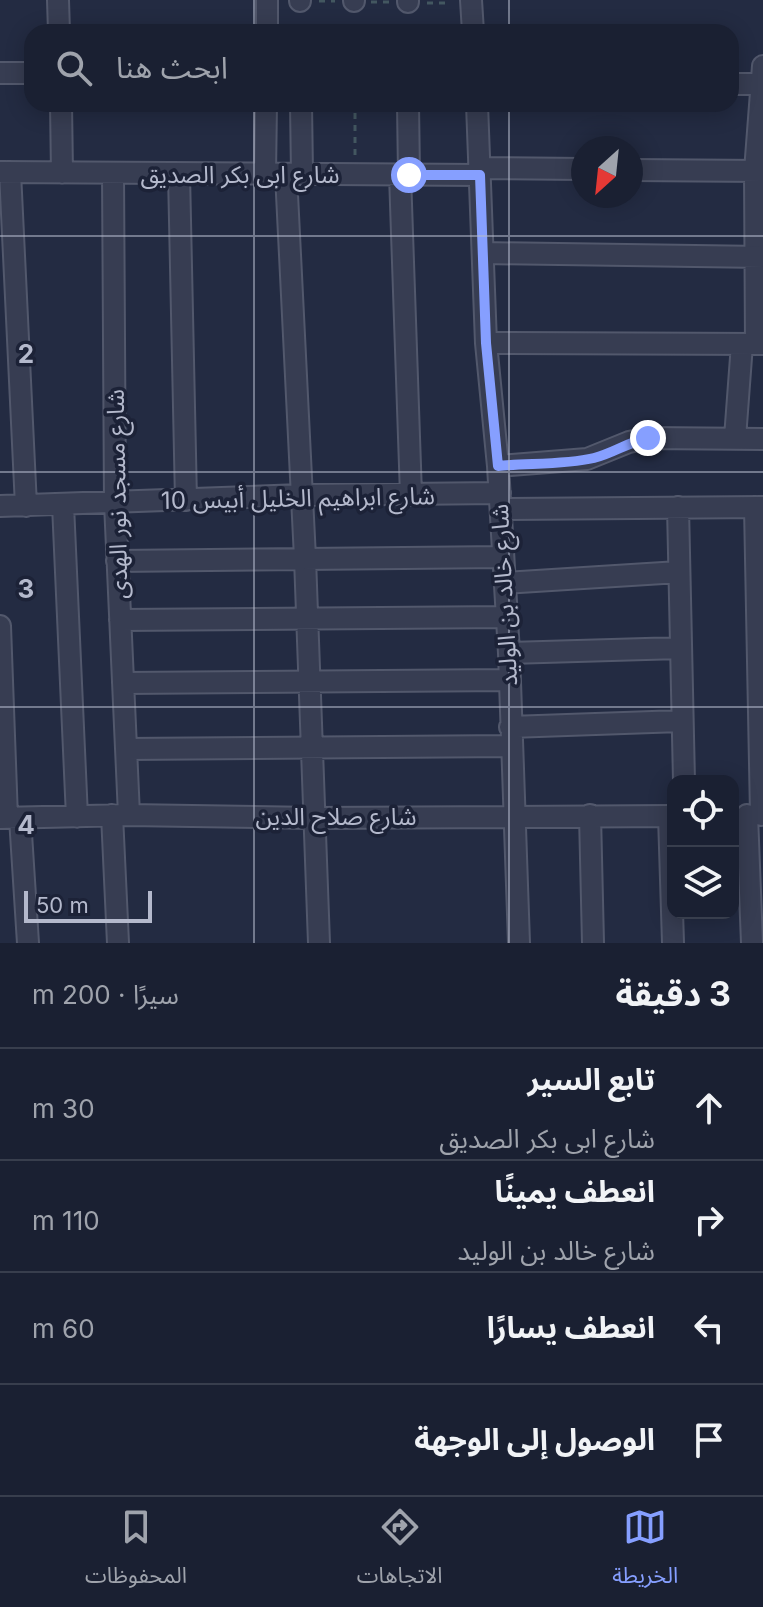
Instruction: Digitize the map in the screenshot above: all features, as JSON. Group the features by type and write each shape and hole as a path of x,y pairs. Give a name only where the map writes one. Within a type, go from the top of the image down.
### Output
{"street":[{"path":"58,0 59,24"},
{"path":"267,0 267,24"},
{"path":"471,0 472,24"},
{"path":"0,73 24,73"},
{"path":"735,438 754,344 762,78 739,82"},
{"path":"61,112 62,173"},
{"path":"265,174 266,112"},
{"path":"300,112 294,174 301,495 319,943"},
{"path":"408,112 404,175 411,495"},
{"name":"شارع خالد بن الوليد","path":"477,112 486,343 498,466 509,653 519,943"},
{"name":"شارع ابى بكر الصديق","path":"5,172 404,175 571,169"},
{"path":"643,170 759,171"},
{"path":"5,172 9,362 26,506"},
{"name":"شارع مسجد نور الهدى","path":"113,173 115,503 126,749 118,943"},
{"path":"179,174 186,500"},
{"path":"483,253 759,256"},
{"path":"486,343 754,344"},
{"path":"498,466 587,459 609,453 629,442 648,438 763,439"},
{"name":"شارع ابراهيم الخليل أبيس 10","path":"0,506 301,495 411,495 500,501 759,507"},
{"path":"63,505 77,817"},
{"path":"678,507 684,775"},
{"path":"752,943 751,815 759,507"},
{"path":"117,561 503,557"},
{"path":"505,583 679,572"},
{"path":"120,620 507,617"},
{"path":"0,626 9,818 28,943"},
{"path":"509,653 680,648"},
{"path":"123,683 508,680"},
{"path":"126,749 311,746 510,737 681,721"},
{"name":"شارع صلاح الدين","path":"9,818 121,815 314,818 667,816"},
{"path":"590,815 593,943"},
{"path":"671,847 673,943"}],"path":[{"path":"355,112 355,174"}],"route":[{"path":"409,175 480,175 486,343 498,466 599,457 629,442 648,438"}]}
